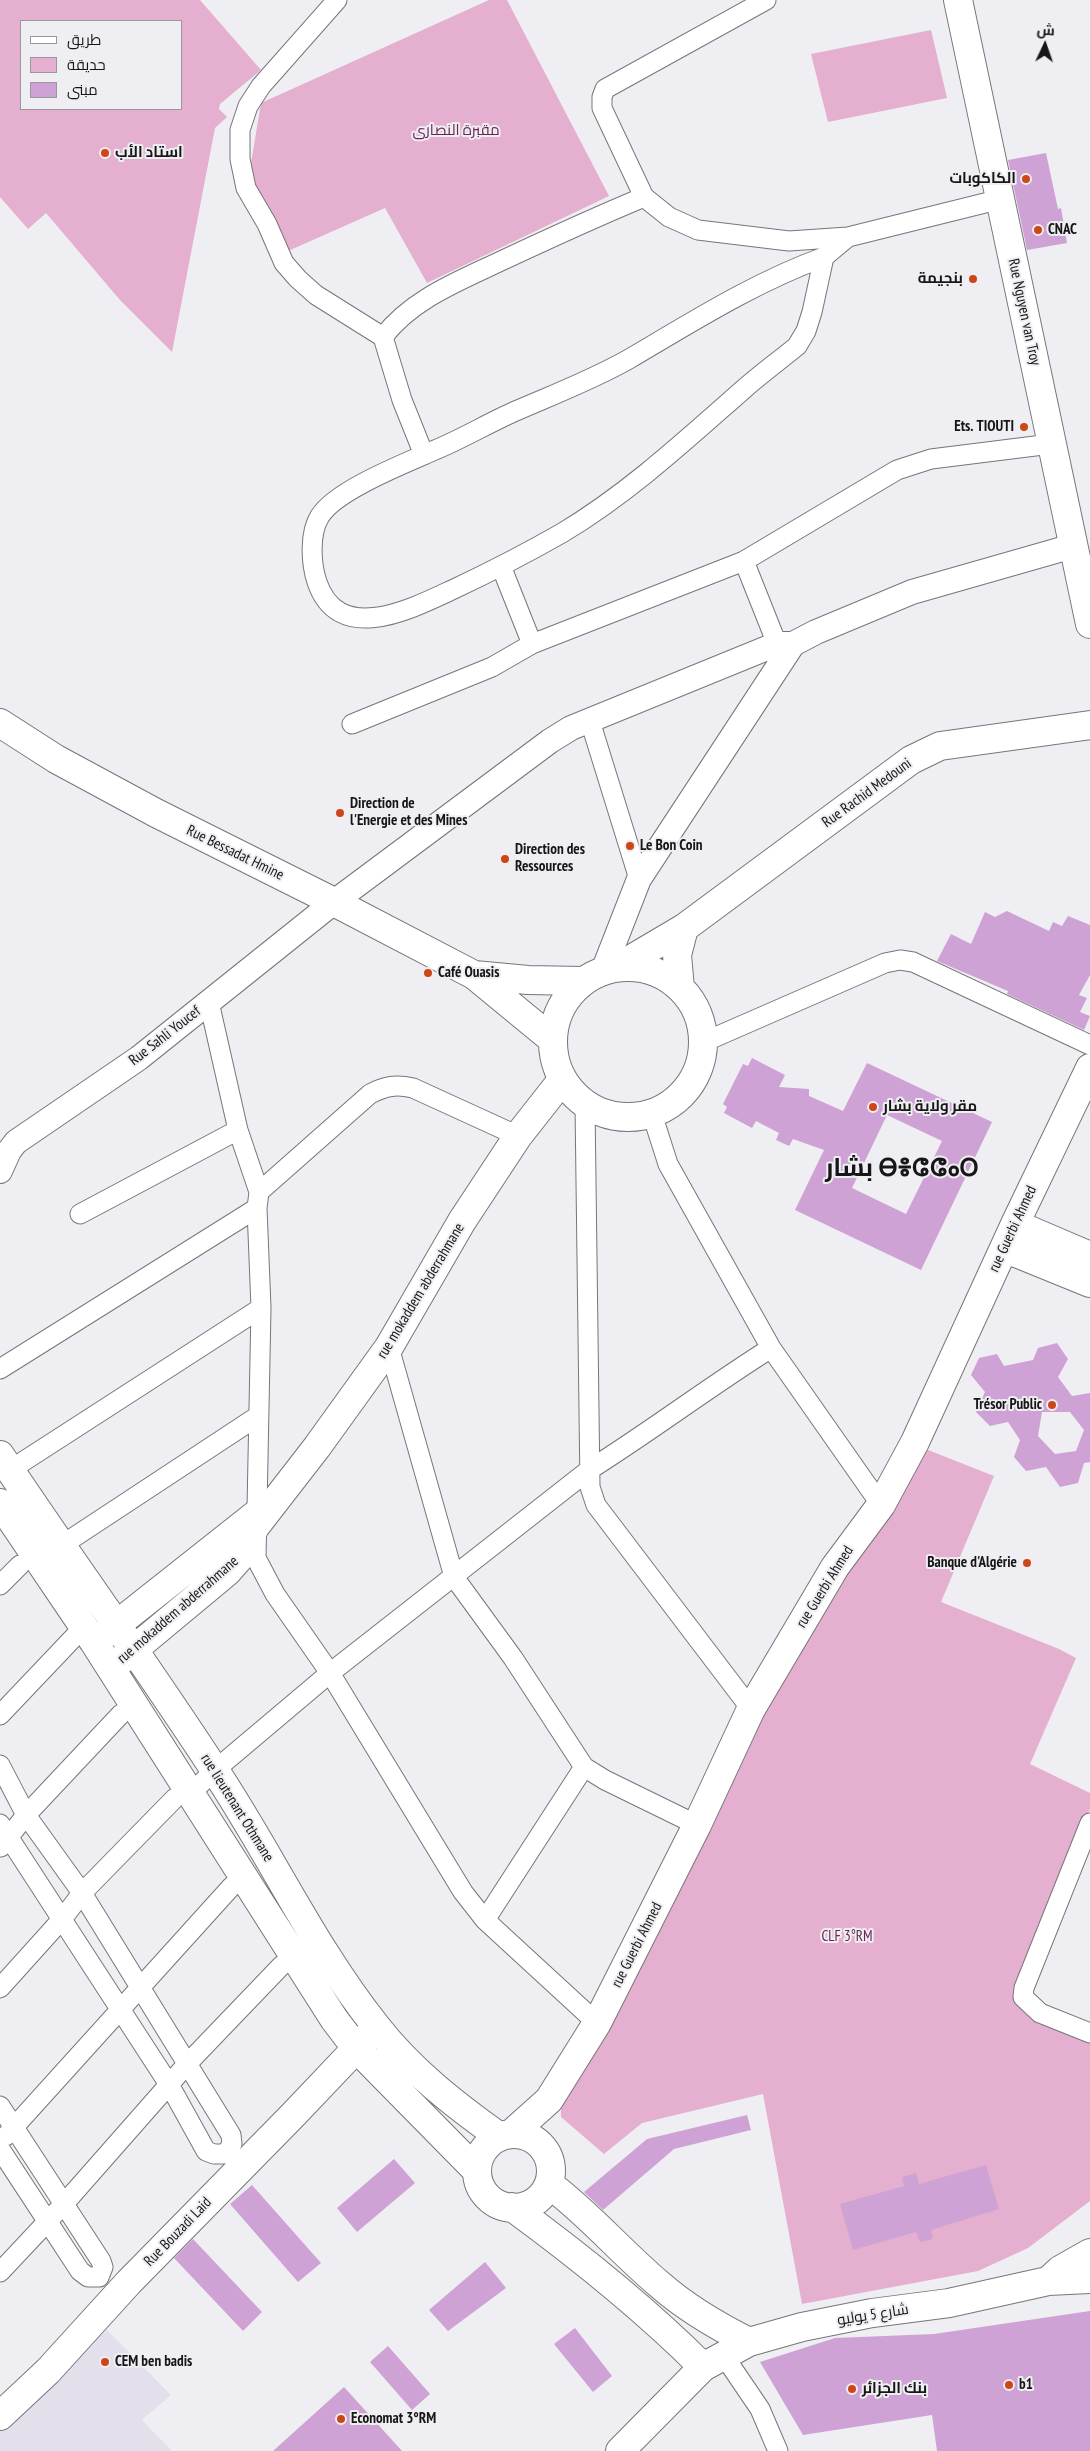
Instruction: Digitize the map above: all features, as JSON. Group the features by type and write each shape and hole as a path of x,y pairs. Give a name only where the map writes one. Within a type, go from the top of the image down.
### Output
{"main road":[{"name":"Rue Nguyen van Troy","path":"958,0 1090,624"},
{"name":"Rue Bessadat Hmine","path":"0,723 56,759 156,813 474,975 553,1040"},
{"name":"Rue Rachid Medouni","path":"601,973 684,928 911,760 927,751 940,746 1084,726"},
{"path":"680,988 677,955 684,928"},
{"path":"640,968 662,975 680,988 693,1003 701,1022 704,1042 701,1061 695,1078 676,1100 652,1114 633,1118 614,1116 585,1105 576,1098 562,1080 552,1052 554,1024 566,998 601,973 640,968"},
{"name":"Rue Bessadat Hmine","path":"474,975 528,980 601,973"},
{"name":"rue Guerbi Ahmed","path":"549,2100 597,2022 696,1825 751,1709 835,1567 881,1505 915,1442 1009,1236 1090,1068"},
{"name":"rue mokaddem abderrahmane","path":"110,1669 227,1572 242,1555 263,1514 389,1347 462,1221 518,1136 562,1080"},
{"path":"1009,1236 1090,1256"},
{"path":"1009,1236 1090,1282"},
{"name":"rue lieutenant Othmane","path":"5,1462 41,1557 85,1639 110,1669 183,1796 334,2019 356,2048 477,2171"},
{"name":"rue lieutenant Othmane","path":"0,1503 41,1557 116,1626 215,1770 338,1972 376,2027 401,2055 474,2119 506,2135"},
{"name":"rue mokaddem abderrahmane","path":"85,1639 116,1626 263,1514"},
{"name":"Rue Bouzadi Laid","path":"0,2416 48,2372 129,2282 376,2027"},
{"path":"506,2135 524,2135 535,2140 544,2149 550,2163 549,2184 538,2199 521,2207 501,2205 484,2192 477,2171 481,2154 492,2141 506,2135 549,2100"},
{"path":"544,2149 549,2100"},
{"path":"549,2184 567,2198 660,2285 709,2321 749,2342"},
{"path":"512,2207 585,2261 676,2340 714,2361"},
{"name":"شارع 5 يوليو","path":"1048,2281 1065,2267 1090,2253"},
{"name":"شارع 5 يوليو","path":"620,2451 714,2361 749,2342 802,2327 872,2313 950,2303 1048,2281 1090,2279"}],"street":[{"path":"337,0 261,86 248,106 240,130 240,160 246,188 267,224 284,263 298,280 316,295 383,337 402,400 424,455"},
{"path":"766,0 604,89 602,108 644,197 669,217 698,230 789,241 848,237 1001,199"},
{"path":"383,337 398,318 423,300 575,226 644,197"},
{"path":"824,257 812,312 806,331 796,346 689,438 620,493 564,532 501,566 410,610 378,618 351,617 332,606 321,594 314,573 313,541 317,520 327,506 369,481 458,441 516,411 552,397 627,360 671,332 716,308 800,266 824,257 848,237"},
{"path":"352,724 492,667 532,644 744,561 897,470 931,459 1051,444"},
{"name":"Rue Sahli Youcef","path":"1,1167 8,1151 16,1142 139,1058 334,902 550,741 571,728 816,632 912,592 1073,546"},
{"path":"601,973 639,879 785,644 744,561"},
{"path":"501,566 532,644"},
{"path":"590,721 639,879"},
{"path":"704,1042 885,963 900,960 913,962 1090,1045"},
{"path":"210,1002 238,1130 258,1200 261,1308 258,1416 263,1514 256,1558 261,1572 330,1673 463,1892 485,1920 597,2022"},
{"path":"0,1368 258,1200 370,1094 383,1087 400,1085 413,1088 518,1136"},
{"path":"585,1105 590,1487 596,1506 751,1709"},
{"path":"652,1114 668,1164 771,1348 881,1505"},
{"path":"80,1214 238,1130"},
{"path":"5,1462 261,1308"},
{"path":"389,1347 454,1577 513,1658 584,1766 605,1780 696,1825"},
{"path":"0,1988 63,1918 82,1893 183,1796 330,1673 589,1470 635,1441 715,1383 771,1348"},
{"path":"0,1586 41,1557 258,1416"},
{"path":"0,1715 85,1639"},
{"path":"0,1764 26,1816 82,1893 231,2135 232,2144 226,2154 214,2154 206,2151 170,2086 63,1918 3,1837 26,1816 121,1714"},
{"path":"485,1920 584,1766"},
{"path":"1090,1823 1024,1988 1023,1997 1040,2013 1090,2032"},
{"path":"0,2142 232,1886"},
{"path":"0,2272 63,2205 170,2086 188,2063 282,1965"},
{"path":"0,2106 101,2261 103,2266 99,2277 88,2277 80,2271 0,2149"},
{"path":"714,2361 760,2409 778,2451"}],"shaded area":[{"name":"CEM ben badis","path":"107,2330 171,2395 142,2420 172,2451 0,2451 0,2426"}],"green space":[{"name":"استاد الأب","path":"0,0 200,0 261,70 220,104 219,109 227,117 215,128 172,352 120,300 46,213 28,229 0,197"},
{"name":"مقبرة النصارى","path":"489,0 507,0 609,196 427,283 385,208 288,251 248,181 261,103"},
{"path":"931,30 947,98 828,122 811,54"},
{"name":"CLF 3°RM","path":"923,1448 994,1476 941,1602 1059,1649 1076,1658 1030,1764 1090,1793 1090,1809 1016,1991 1023,2011 1090,2041 1090,2201 1028,2248 978,2271 802,2304 763,2094 642,2123 604,2154 561,2117 561,2102 637,1975 727,1770"}],"building":[{"path":"1046,153 1058,209 1061,208 1067,243 1027,250 1008,160"},
{"path":"1007,911 1049,931 1053,922 1062,926 1068,916 1090,925 1090,975 1079,995 1087,998 1080,1012 1090,1016 1084,1030 1007,994 1008,991 937,961 951,934 971,944 985,912 995,917"},
{"path":"752,1058 785,1075 779,1087 809,1089 809,1096 843,1111 867,1063 992,1122 921,1270 795,1210 824,1150 793,1139 789,1146 776,1140 779,1133 756,1121 752,1128 724,1113 727,1107 723,1104 743,1064 748,1066","holes":["887,1115 942,1141 906,1214 852,1188"]},
{"path":"1057,1343 1068,1359 1058,1377 1072,1396 1090,1393 1090,1462 1084,1463 1078,1483 1060,1487 1046,1467 1026,1471 1014,1457 1020,1440 1008,1422 990,1426 976,1412 985,1392 971,1375 979,1358 997,1354 1004,1366 1033,1360 1038,1348","holes":["1042,1412 1070,1412 1084,1430 1076,1451 1055,1454 1038,1436"]},
{"path":"747,2115 751,2130 674,2149 603,2210 584,2192 647,2139"},
{"path":"394,2159 415,2183 357,2232 337,2208"},
{"path":"986,2165 999,2209 931,2230 933,2239 920,2242 916,2232 853,2250 840,2204 904,2186 902,2177 916,2173 919,2184"},
{"path":"252,2185 321,2263 298,2282 230,2204"},
{"path":"193,2239 262,2312 243,2331 174,2258"},
{"path":"485,2262 506,2288 448,2331 429,2310"},
{"name":"b1","path":"1090,2311 1090,2451 937,2451 932,2415 803,2435 760,2362 835,2338 934,2334"},
{"path":"575,2328 612,2376 593,2392 554,2344"},
{"path":"388,2346 430,2394 412,2410 370,2362"},
{"name":"Economat 3°RM","path":"344,2387 402,2451 273,2451"}],"place":[{"name":"استاد الأب","path":"105,153"},
{"name":"الكاكوبات","path":"1026,179"},
{"name":"CNAC","path":"1038,230"},
{"name":"بنجيمة","path":"973,279"},
{"name":"Ets. TIOUTI","path":"1024,427"},
{"name":"Direction de l'Energie et des Mines","path":"340,813"},
{"name":"Le Bon Coin","path":"630,846"},
{"name":"Direction des Ressources","path":"505,859"},
{"name":"Café Ouasis","path":"428,973"},
{"name":"مقر ولاية بشار","path":"873,1107"},
{"name":"Trésor Public","path":"1052,1405"},
{"name":"Banque d'Algérie","path":"1027,1563"},
{"name":"CEM ben badis","path":"105,2362"},
{"name":"b1","path":"1009,2385"},
{"name":"بنك الجزائر","path":"852,2389"},
{"name":"Economat 3°RM","path":"341,2419"}],"district":[{"name":"بشار ⴱⴻⵛⵛⴰⵔ","path":"902,1169"}]}
